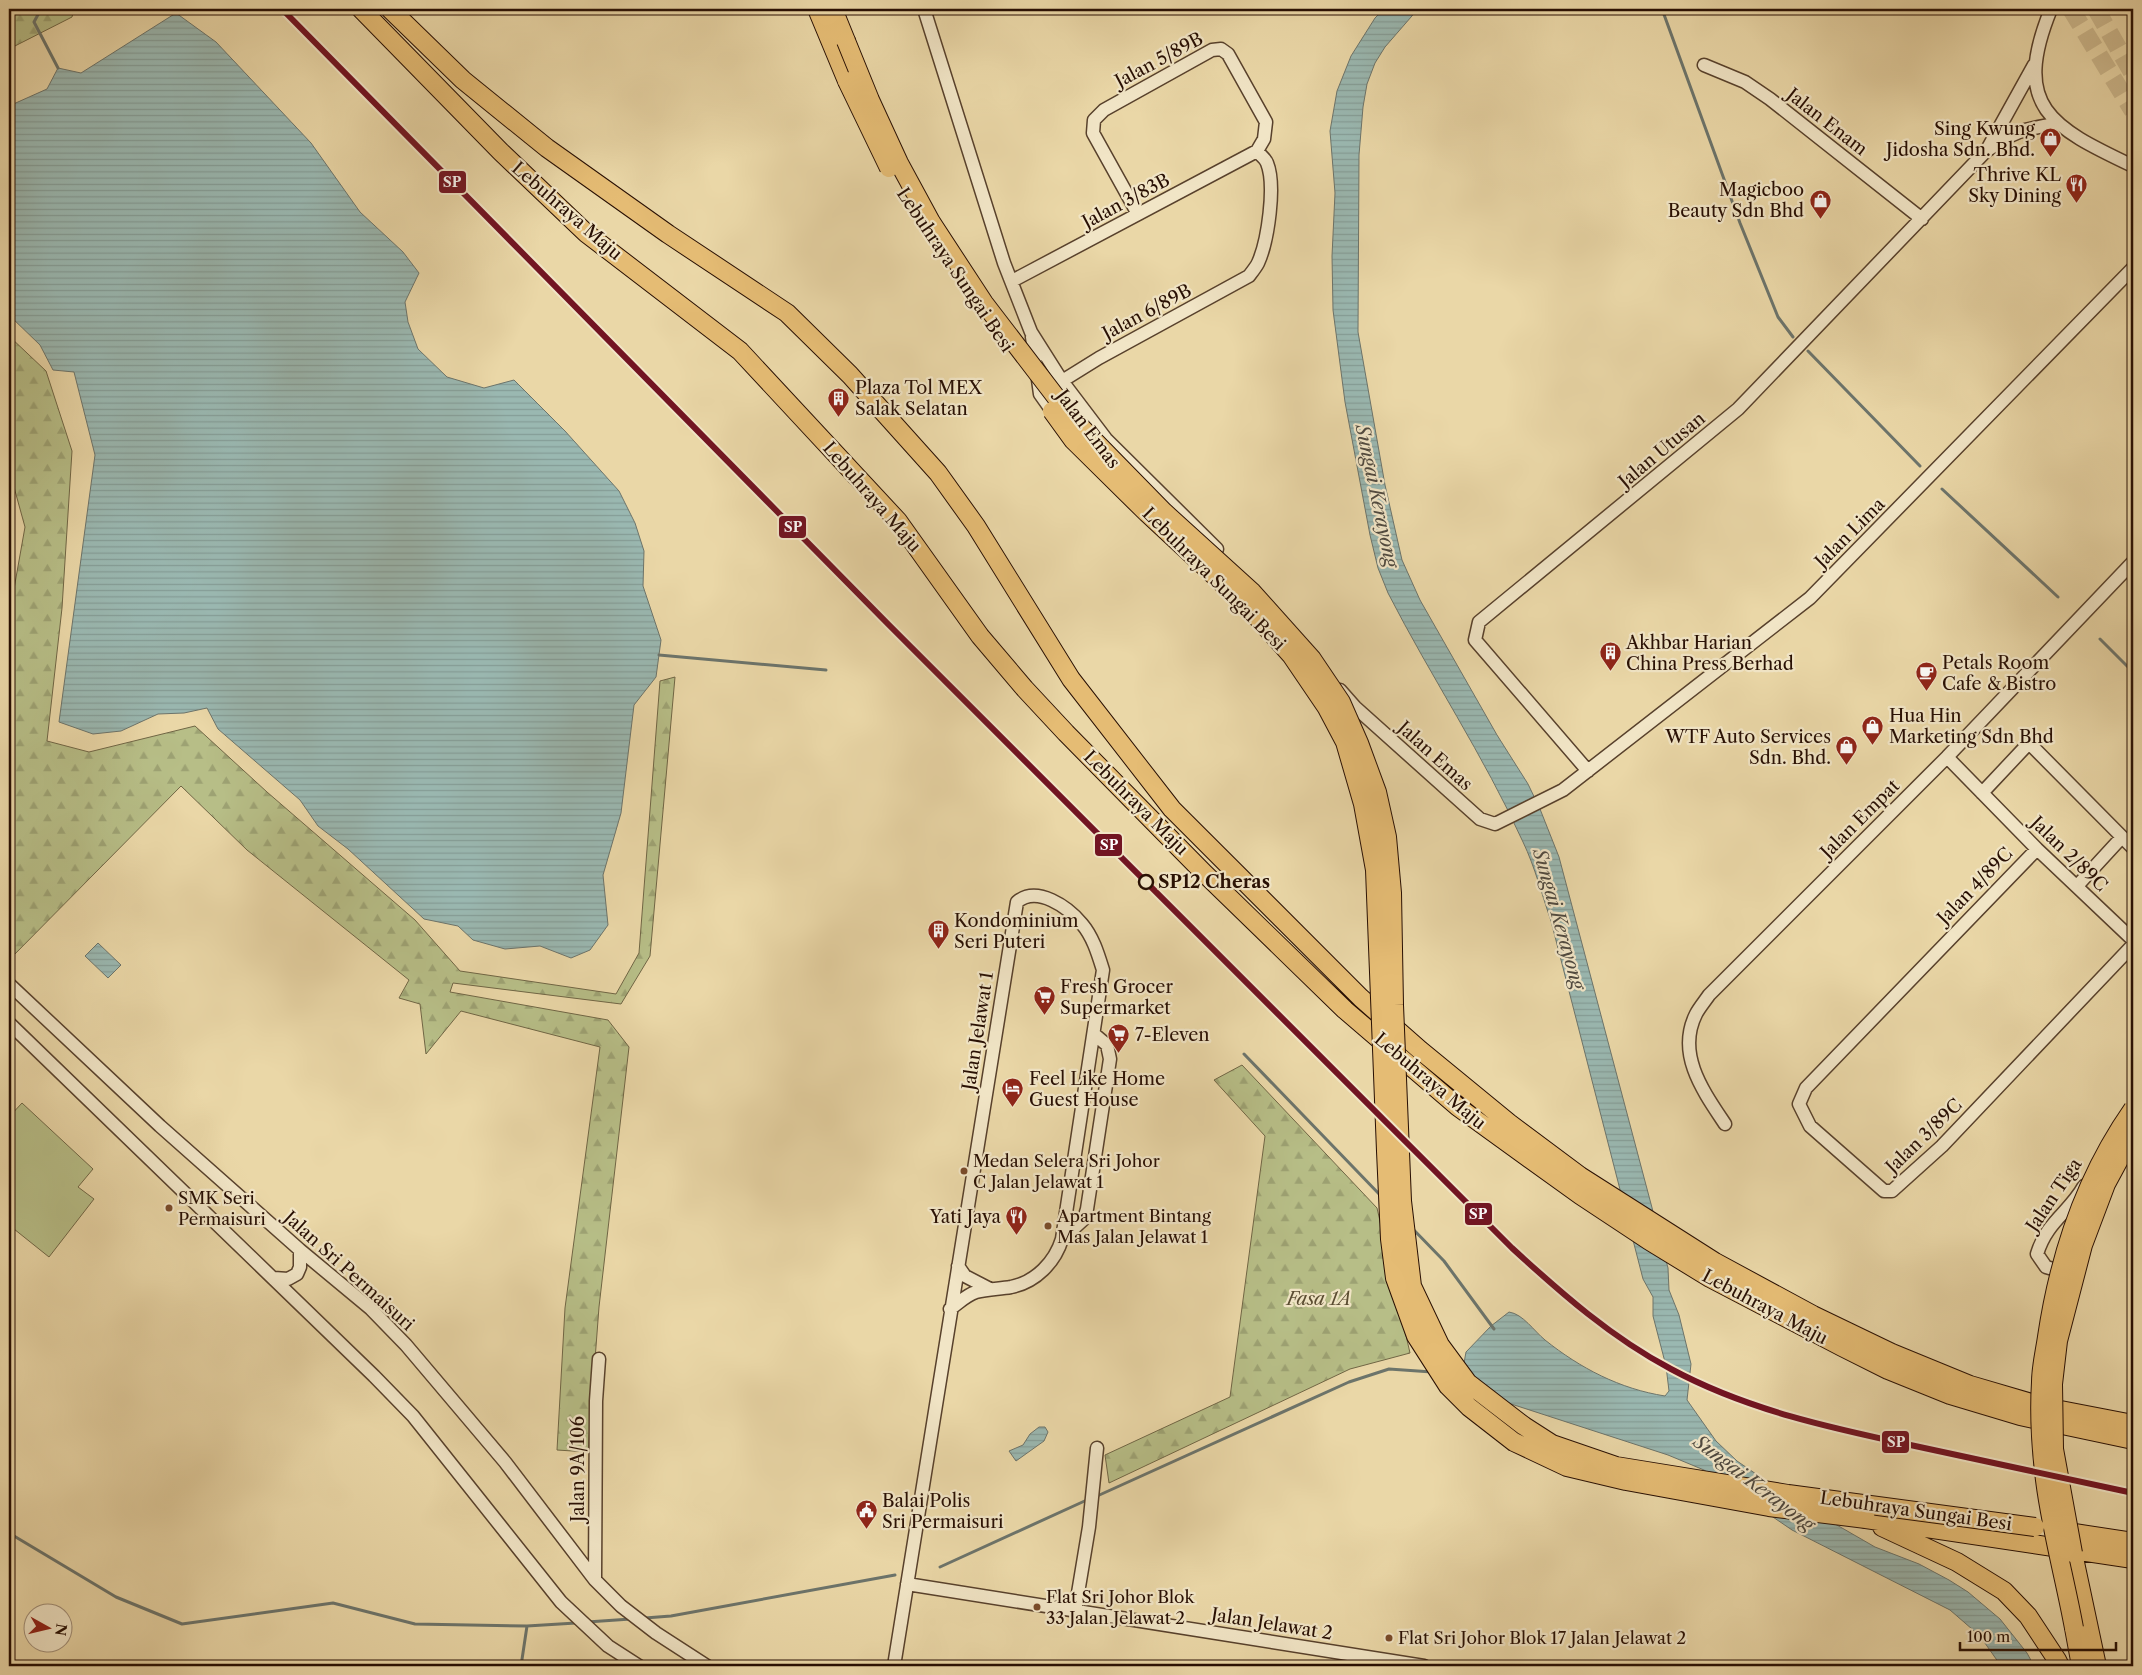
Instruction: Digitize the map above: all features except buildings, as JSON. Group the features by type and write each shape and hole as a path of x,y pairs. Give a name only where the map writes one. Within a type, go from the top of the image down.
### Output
{"highway":[{"name":"Lebuhraya Maju","path":"361,9 501,152 586,233 740,351 898,520 980,636 1025,689 1211,880 1346,1010 1458,1107 1580,1195 1713,1270 1849,1351 1888,1370 1950,1395 2020,1416 2133,1440"},
{"name":"Lebuhraya Maju","path":"390,9 463,80 546,148 668,234 787,313 850,375 938,473 976,526 1071,679 1172,809 1361,998 1450,1074 1580,1176 1713,1270 1930,1370 1970,1385 2045,1407 2133,1424"},
{"name":"Lebuhraya Sungai Besi","path":"818,9 847,81 871,133 907,201 982,314 1073,440 1246,606 1291,655 1327,708 1345,742 1363,804 1375,870 1390,1239 1395,1278 1416,1336 1448,1386 1468,1407 1514,1442 1567,1468 1626,1481 1769,1507 1866,1519 1957,1562 2004,1592 2028,1616 2058,1660 2060,1666"},
{"name":"Lebuhraya Sungai Besi","path":"833,9 870,100 899,163 931,222 984,303 1072,418 1164,512 1252,592 1312,659 1341,702 1378,792 1387,837 1392,893 1394,1005 1402,1201 1412,1286 1440,1345 1468,1383 1524,1426 1552,1444 1616,1466 1788,1494 2133,1542"},
{"path":"2096,1666 2081,1629 2045,1481 2041,1431 2041,1380 2051,1312 2066,1250 2086,1192 2111,1144 2133,1109"},
{"path":"2081,1666 2081,1629 2054,1449 2053,1384 2058,1341 2083,1245 2106,1184 2133,1134"},
{"path":"1866,1519 2133,1559"}],"street":[{"name":"Jalan Emas","path":"924,9 1004,263 1031,332 1062,380 1119,454 1233,565 1355,707 1464,807 1480,819 1495,824"},
{"path":"2051,9 2043,29 2036,60 2035,79 2038,94 2057,124 2090,145 2133,166"},
{"name":"Jalan 5/89B","path":"1138,214 1093,134 1094,120 1104,110 1212,50 1221,49 1228,54 1266,122 1264,139 1257,151"},
{"name":"Jalan Utusan","path":"1985,152 2020,92 2036,60"},
{"name":"Jalan Enam","path":"1704,65 1745,82 1770,99 1922,219"},
{"name":"Jalan Utusan","path":"1588,771 1476,640 1479,622 1738,410 1985,152 2008,136 2027,128 2057,124"},
{"name":"Jalan 3/83B","path":"1012,282 1257,151"},
{"name":"Jalan 6/89B","path":"1062,380 1249,276 1258,263 1263,245 1270,200 1270,174 1266,160 1257,151"},
{"name":"Jalan Lima","path":"1495,824 1562,790 1810,598 2133,268"},
{"name":"Jalan Emas","path":"1031,332 1040,394 1093,470 1215,583 1318,686 1355,707"},
{"name":"Jalan Empat","path":"1725,1124 1705,1093 1688,1053 1690,1032 1696,1014 1709,995 1946,757 2133,562"},
{"path":"1982,793 2029,743 2133,848"},
{"name":"Jalan 2/89C","path":"1946,757 2037,849 2133,940"},
{"path":"2077,886 2122,838"},
{"name":"Jalan 4/89C","path":"1939,948 2037,849"},
{"name":"Jalan Jelawat 1","path":"894,1666 950,1309 1017,902 1022,898 1035,895 1047,898 1081,923 1091,938 1103,970 1062,1239 1053,1259 1034,1277 1014,1287 990,1289 971,1294 950,1309"},
{"name":"Jalan 3/89C","path":"1939,948 1806,1088 1800,1104 1810,1126 1884,1191 1892,1191 1942,1146 2133,945"},
{"name":"Jalan Sri Permaisuri","path":"9,984 160,1126 300,1250 371,1309 406,1345 505,1462 595,1580 621,1606 656,1633 707,1666"},
{"path":"9,1023 274,1278 413,1416 537,1573 571,1612 608,1646 639,1666"},
{"name":"Jalan Jelawat 1","path":"1062,1239 1084,1219 1090,1190 1110,1059 1107,1045 1094,1034"},
{"name":"Jalan Tiga","path":"2133,1101 2078,1195 2059,1215 2042,1238 2037,1254 2046,1267 2060,1270 2071,1268 2082,1258 2133,1141"},
{"path":"274,1278 288,1279 297,1274 300,1267 300,1250"},
{"path":"958,1266 965,1276 990,1289"},
{"name":"Jalan 9A/106","path":"595,1580 596,1401 599,1359"},
{"path":"1075,1611 1089,1527 1097,1448"},
{"name":"Jalan Jelawat 2","path":"907,1584 1424,1666"}],"green space":[{"path":"9,9 74,9 72,17 9,49"},
{"path":"9,336 46,371 72,451 62,608 47,741 89,752 195,726 267,792 415,920 460,971 616,994 639,953 660,681 675,677 650,956 621,1004 453,983 450,992 608,1020 629,1047 599,1307 588,1452 557,1450 565,1308 600,1047 461,1011 426,1054 420,1004 399,998 409,980 247,850 181,786 9,960 9,870 12,864 9,861 9,617 25,527 9,469"},
{"name":"Fasa 1A","path":"1242,1065 1377,1208 1410,1353 1350,1369 1109,1483 1105,1455 1230,1397 1265,1136 1214,1080"},
{"path":"22,1103 93,1169 78,1187 94,1199 49,1257 9,1225 9,1117"}],"water":[{"name":"Sungai Kerayong","path":"1384,9 1418,9 1385,47 1375,63 1367,84 1363,107 1359,155 1358,332 1385,485 1402,560 1420,600 1497,735 1528,784 1559,857 1668,1268 1669,1290 1679,1315 1691,1364 1687,1400 1716,1441 1737,1461 1797,1502 1875,1547 1919,1564 1968,1592 2000,1619 2027,1653 2034,1666 2001,1666 1980,1636 1950,1610 1792,1530 1704,1470 1668,1455 1502,1401 1481,1388 1464,1363 1466,1352 1491,1326 1509,1312 1524,1319 1545,1340 1572,1360 1601,1376 1648,1393 1665,1396 1669,1391 1666,1366 1653,1316 1653,1297 1643,1279 1551,921 1535,871 1492,779 1388,593 1378,568 1370,535 1345,402 1333,310 1332,256 1335,193 1330,131 1337,91 1351,56 1375,18"},
{"path":"176,13 216,42 311,143 360,212 403,252 419,273 405,302 408,322 418,349 447,377 484,388 514,380 565,431 619,491 635,523 644,551 643,586 661,640 656,677 634,705 621,813 603,875 608,925 590,950 571,958 540,946 505,949 473,940 458,926 424,919 348,849 318,826 300,800 218,729 207,708 184,713 158,714 121,731 93,734 59,722 95,455 74,372 53,370 40,345 9,315 9,106 47,89 58,68 81,73"},
{"path":"98,943 121,965 108,978 85,956"},
{"path":"1039,1427 1045,1427 1048,1432 1044,1441 1016,1461 1009,1451 1023,1445 1030,1434"}],"waterway":[{"path":"41,9 34,22 58,68"},
{"path":"1662,9 1740,223 1778,317 1793,337"},
{"path":"1808,351 1920,466"},
{"path":"1942,489 2058,597"},
{"path":"2100,639 2133,672"},
{"path":"659,655 826,670"},
{"path":"1244,1054 1381,1196"},
{"path":"1411,1227 1444,1261 1494,1329"},
{"path":"1095,1497 1349,1382 1389,1369 1432,1372"},
{"path":"940,1567 1089,1499"},
{"path":"9,1533 116,1597 182,1624 333,1603 415,1624 527,1626 576,1623"},
{"path":"645,1618 671,1616 895,1575"},
{"path":"587,1622 631,1619"},
{"path":"521,1666 527,1626"}],"tunnel":[{"path":"2071,9 2133,111"},
{"path":"2096,9 2133,74"}],"transit line":[{"name":"SP","path":"282,9 889,625 1512,1248 1588,1314 1649,1357 1671,1369 1729,1396 1759,1407 1821,1425 2133,1493"}],"place":[{"name":"Sing Kwung Jidosha Sdn. Bhd.","path":"2051,158"},
{"name":"Thrive KL Sky Dining","path":"2077,204"},
{"name":"Magicboo Beauty Sdn Bhd","path":"1820,219"},
{"name":"Plaza Tol MEX Salak Selatan","path":"839,417"},
{"name":"Akhbar Harian China Press Berhad","path":"1610,672"},
{"name":"Petals Room Cafe & Bistro","path":"1926,692"},
{"name":"Hua Hin Marketing Sdn Bhd","path":"1873,745"},
{"name":"WTF Auto Services Sdn. Bhd.","path":"1847,766"},
{"name":"SP12 Cheras","path":"1146,882"},
{"name":"Kondominium Seri Puteri","path":"938,950"},
{"name":"Fresh Grocer Supermarket","path":"1044,1016"},
{"name":"7-Eleven","path":"1119,1054"},
{"name":"Feel Like Home Guest House","path":"1013,1108"},
{"name":"Medan Selera Sri Johor C Jalan Jelawat 1","path":"964,1171"},
{"name":"SMK Seri Permaisuri","path":"169,1208"},
{"name":"Apartment Bintang Mas Jalan Jelawat 1","path":"1048,1226"},
{"name":"Yati Jaya","path":"1017,1236"},
{"name":"Balai Polis Sri Permaisuri","path":"866,1530"},
{"name":"Flat Sri Johor Blok 33 Jalan Jelawat 2","path":"1037,1607"},
{"name":"Flat Sri Johor Blok 17 Jalan Jelawat 2","path":"1389,1638"}]}
